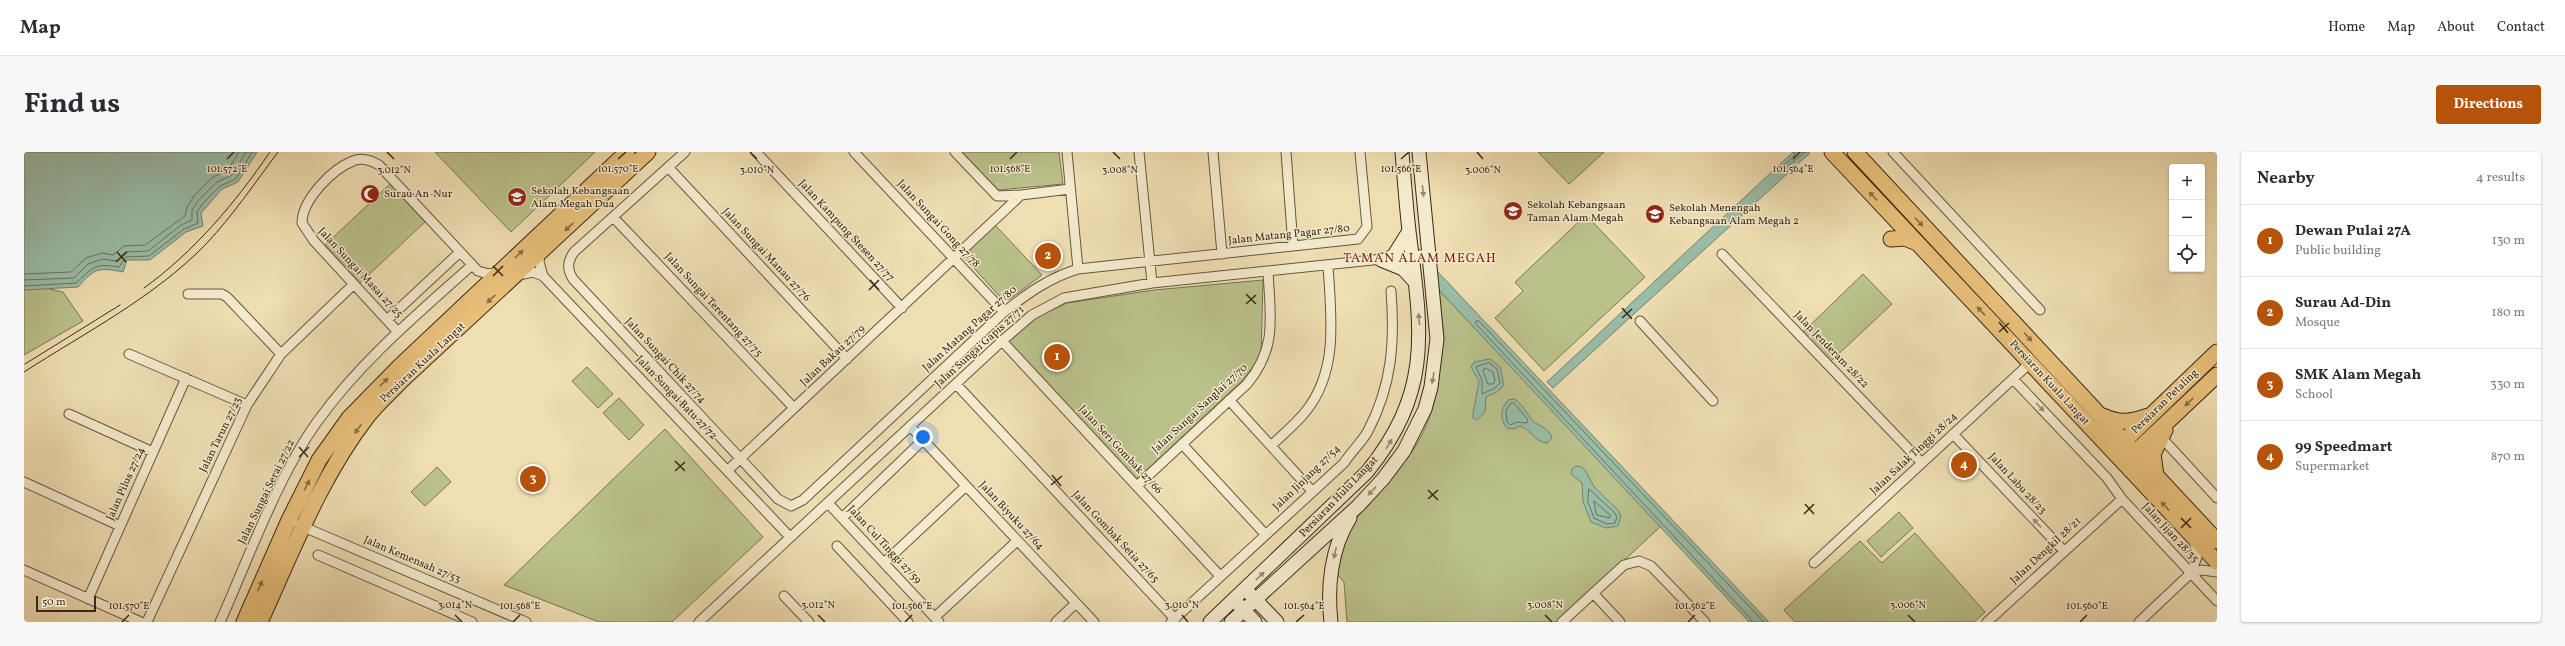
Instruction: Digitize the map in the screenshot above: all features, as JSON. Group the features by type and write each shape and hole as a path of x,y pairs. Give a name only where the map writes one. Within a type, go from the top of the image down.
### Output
{"main road":[{"name":"Persiaran Kuala Langat","path":"244,622 289,520 320,460 349,418 470,300 627,152"},
{"name":"Persiaran Kuala Langat","path":"260,622 303,526 338,459 368,415 401,381 518,275 648,152"},
{"name":"Persiaran Hulu Langat","path":"1210,622 1367,472 1394,435 1408,403 1418,362 1420,340 1402,152"},
{"name":"Persiaran Hulu Langat","path":"1231,622 1358,506 1383,480 1404,451 1425,409 1433,375 1437,340 1430,254 1419,152"},
{"name":"Persiaran Kuala Langat","path":"1832,152 2030,363 2119,447 2217,562"},
{"name":"Persiaran Kuala Langat","path":"1855,152 2098,414 2119,447"},
{"path":"1889,212 1894,219 1892,238 1905,238 1912,240 1921,246"},
{"path":"1384,260 1394,255 1409,231"},
{"path":"1384,260 1404,269 1415,282"},
{"name":"Persiaran Petaling","path":"2119,447 2149,416 2217,352"},
{"name":"Persiaran Petaling","path":"2129,458 2217,375"},
{"path":"2098,414 2118,422 2149,416"},
{"path":"2156,475 2153,454 2172,417"},
{"name":"Persiaran Kuala Langat","path":"2129,458 2156,475 2217,541"},
{"path":"1331,622 1330,591 1336,546 1344,527 1358,506"},
{"path":"1245,590 1277,622"},
{"path":"1234,600 1255,622"}],"street":[{"path":"614,218 685,152"},
{"name":"Jalan Kampung Stesen 27/77","path":"756,152 902,308"},
{"name":"Jalan Sungai Gong 27/78","path":"854,152 1004,312"},
{"path":"955,152 997,196 1070,190"},
{"path":"1067,152 1078,269"},
{"path":"1139,152 1152,283"},
{"path":"1213,152 1222,254"},
{"path":"1286,152 1293,246"},
{"name":"Jalan Matang Pagar 27/80","path":"740,458 783,504 798,504 1004,312 1042,284 1058,275 1078,269 1352,241 1364,235 1368,227 1360,152"},
{"path":"1893,152 2040,310"},
{"name":"Jalan Sungai Masai 27/25","path":"398,332 306,232 302,223 302,215 313,194 338,171 354,160 371,161 379,165 475,268"},
{"name":"Jalan Sungai Manau 27/76","path":"668,167 847,359"},
{"name":"Jalan Bakau 27/79","path":"728,470 954,260 1021,195"},
{"name":"Jalan Sungai Chik 27/74","path":"614,218 570,258 569,271 573,279 740,458"},
{"name":"Jalan Sungai Terentang 27/75","path":"614,218 794,408"},
{"path":"387,320 460,252"},
{"path":"540,254 539,262 543,276"},
{"name":"Jalan Sungai Gapis 27/71","path":"699,622 1002,341 1032,315 1064,298 1152,283 1328,266 1430,254"},
{"name":"Jalan Jenderam 28/22","path":"1722,254 1922,463"},
{"path":"1271,446 1306,411 1327,369 1332,329 1328,266"},
{"path":"475,268 489,274 503,270"},
{"path":"470,300 478,283 475,268"},
{"name":"Jalan Sungai Serai 27/22","path":"220,622 295,458 319,419 342,389 398,332 475,268"},
{"path":"518,275 533,272 543,276"},
{"name":"Jalan Sungai Sanglai 27/70","path":"1137,486 1247,384 1260,369 1267,354 1270,332 1268,272"},
{"name":"Jalan Sungai Batu 27/72","path":"543,276 790,537"},
{"name":"Jalan Tarun 27/23","path":"147,622 247,405 281,354 354,284"},
{"name":"Jalan Jinjang 27/54","path":"1173,620 1344,463 1367,432 1382,400 1392,359 1394,326 1391,291"},
{"path":"188,294 222,294 227,297 281,354"},
{"path":"1640,321 1713,401"},
{"name":"Jalan Seri Gombak 27/66","path":"1002,341 1220,576"},
{"path":"130,354 247,405"},
{"name":"Jalan Salak Tinggi 28/24","path":"1814,563 2030,363"},
{"name":"Jalan Pilus 27/24","path":"88,599 186,378"},
{"path":"2013,379 2107,478 2122,499"},
{"name":"Jalan Gombak Setia 27/65","path":"956,384 1173,620"},
{"path":"1230,400 1312,492"},
{"path":"69,414 153,452"},
{"name":"Jalan Biyuku 27/64","path":"910,426 1094,622"},
{"name":"Jalan Labu 28/23","path":"1953,434 2064,551"},
{"path":"2161,437 2217,498"},
{"path":"842,518 923,440"},
{"path":"1182,444 1265,534"},
{"path":"24,482 120,526"},
{"path":"884,563 966,486"},
{"name":"Jalan Dengkil 28/21","path":"1987,622 2122,499"},
{"name":"Jalan Jijan 28/35","path":"2122,499 2217,601"},
{"name":"Jalan Cul Tinggi 27/59","path":"828,502 937,620"},
{"name":"Jalan Kemensah 27/53","path":"289,520 526,622"},
{"path":"2138,622 2190,573 2197,557 2192,534"},
{"path":"937,620 1017,541"},
{"path":"837,546 908,622"},
{"path":"318,555 472,622"},
{"path":"1562,622 1624,565 1639,561 1652,566 1705,622"},
{"path":"24,570 141,622"},
{"path":"2190,573 2202,570 2217,572"},
{"path":"1593,593 1620,622"},
{"path":"784,596 809,622"},
{"path":"1056,622 1076,603"}],"shaded area":[{"name":"Sekolah Kebangsaan Alam Megah Dua","path":"435,152 595,152 511,232"},
{"path":"962,152 1059,152 1063,184 998,190"},
{"path":"1538,152 1604,152 1569,184"},
{"path":"390,184 425,222 360,283 325,245"},
{"path":"1586,215 1645,277 1544,371 1495,318 1523,291 1515,282"},
{"path":"994,224 1042,275 1010,299 1002,299 962,255"},
{"path":"1863,274 1892,304 1831,361 1803,332"},
{"path":"1263,280 1261,356 1243,380 1137,479 1008,342 1035,318 1067,303 1154,290"},
{"path":"41,287 63,292 83,321 24,355 24,290"},
{"path":"1439,290 1661,526 1558,622 1347,622 1344,582 1336,573 1339,553 1346,536 1356,519 1407,458 1418,442 1427,424 1433,406 1440,368 1441,329"},
{"path":"587,367 613,394 598,408 572,381"},
{"path":"619,398 644,425 629,440 603,413"},
{"path":"665,429 763,537 672,622 599,622 504,585"},
{"path":"437,467 451,482 425,506 411,492"},
{"path":"1899,512 1913,528 1881,557 1867,541"},
{"path":"1915,533 1985,612 1974,622 1795,622 1784,610 1860,541 1882,563"}],"water":[{"path":"24,152 257,152 238,182 222,189 201,213 203,226 186,232 150,260 127,260 123,272 98,270 89,276 78,287 24,290"},
{"path":"1793,152 1810,153 1553,388 1547,382"},
{"path":"1436,270 1769,622 1749,622 1439,290"},
{"path":"1490,359 1500,367 1504,385 1497,392 1486,397 1485,412 1477,420 1473,418 1473,414 1479,381 1471,367 1474,362"},
{"path":"1514,399 1522,406 1533,421 1549,432 1552,438 1547,443 1539,440 1520,426 1513,429 1507,428 1504,424 1502,410 1508,400"},
{"path":"1576,466 1582,467 1586,471 1594,487 1618,510 1621,516 1618,526 1606,528 1591,522 1583,502 1582,483 1571,474 1572,469"}],"tram line":[{"path":"144,288 163,274 213,225 243,190 270,152"},
{"path":"24,372 143,297 187,262 207,243 226,221 278,152"},
{"path":"25,364 120,305"}],"place":[{"name":"Surau An-Nur","path":"370,194"},
{"name":"Sekolah Kebangsaan Alam Megah Dua","path":"517,197"},
{"name":"Sekolah Kebangsaan Taman Alam Megah","path":"1513,211"},
{"name":"Sekolah Menengah Kebangsaan Alam Megah 2","path":"1655,214"},
{"name":"Surau Ad-Din","path":"1048,256"},
{"name":"Dewan Pulai 27A","path":"1057,357"},
{"name":"99 Speedmart","path":"1964,465"},
{"name":"SMK Alam Megah","path":"533,479"}],"district":[{"name":"TAMAN ALAM MEGAH","path":"1420,259"}]}
